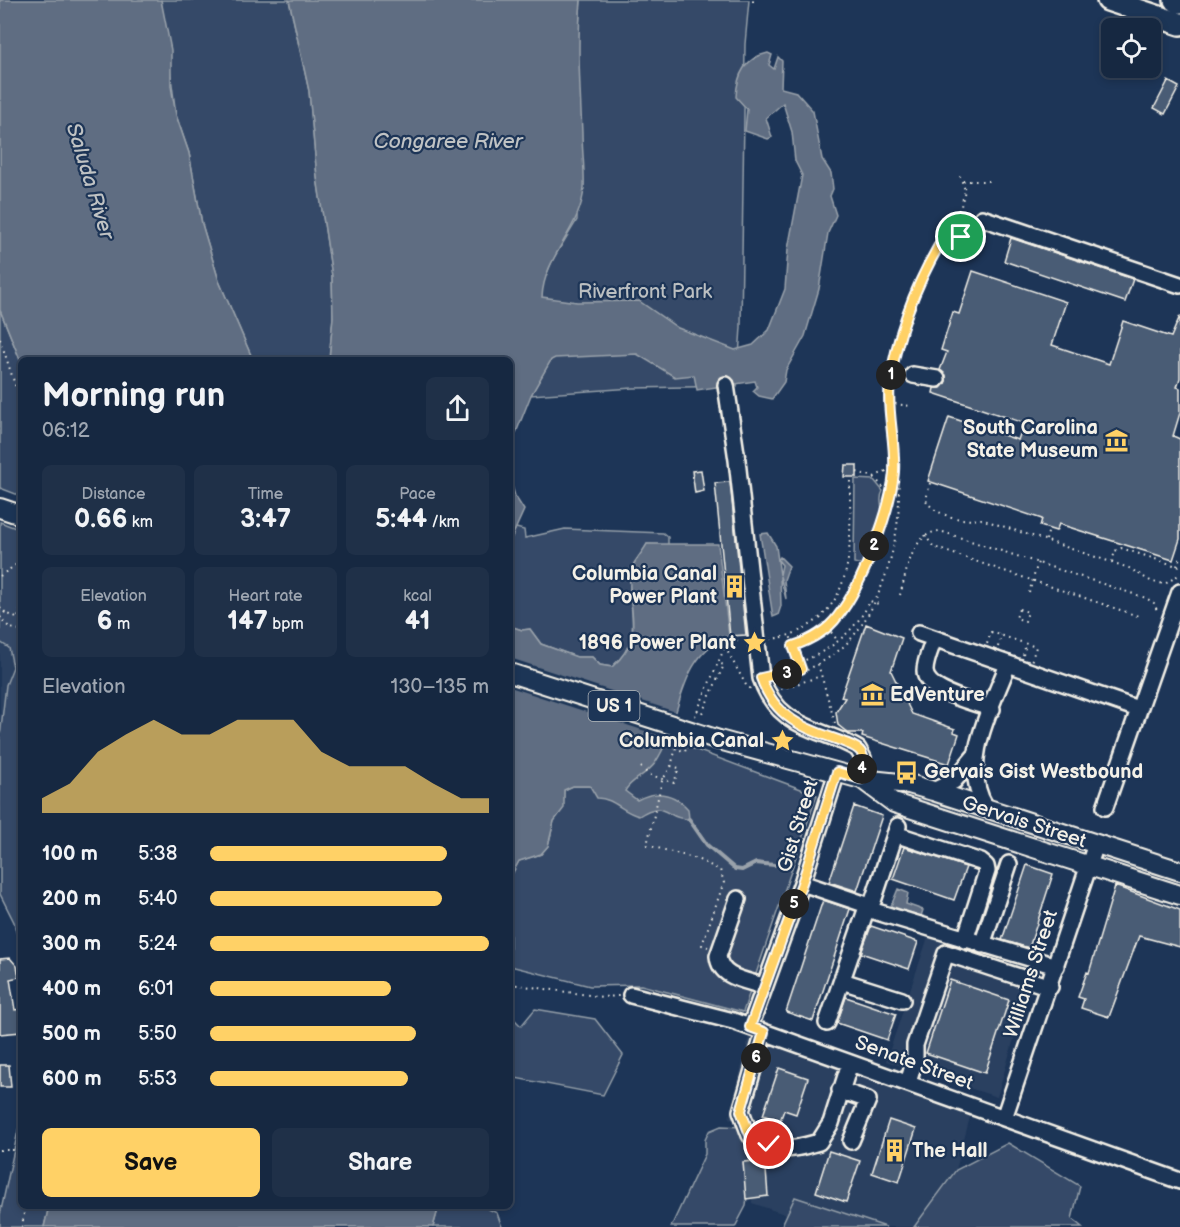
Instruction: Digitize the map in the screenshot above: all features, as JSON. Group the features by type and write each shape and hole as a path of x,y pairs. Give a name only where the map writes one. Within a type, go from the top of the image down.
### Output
{"highway":[{"path":"1108,0 1180,24"},
{"path":"1175,0 1180,2"}],"main road":[{"name":"Gervais Street","path":"513,674 719,740 861,779 909,784 933,790 1180,871"},
{"name":"Gervais Street","path":"861,779 894,803 1180,895"}],"street":[{"path":"982,218 1180,285"},
{"path":"914,375 938,379"},
{"path":"726,385 746,532 761,678 771,701 782,714 858,749 863,758 861,779"},
{"path":"1105,807 1178,596"},
{"path":"919,633 1015,662 1138,709"},
{"path":"934,639 925,671 930,683 938,689 992,709"},
{"path":"933,790 954,781 974,757 992,709 1015,662"},
{"path":"974,757 976,789 985,806"},
{"name":"Gist Street","path":"837,772 802,883 763,986 741,1111 750,1135 786,1150 819,1142 831,1123 840,1090"},
{"path":"827,1023 896,830 986,866 987,872 965,940"},
{"name":"Williams Street","path":"1005,1118 1096,844"},
{"path":"982,945 1009,864"},
{"path":"802,883 868,908 965,940 1056,966"},
{"path":"738,899 718,956 718,963 729,975 763,986"},
{"path":"908,1083 915,1059 915,1045 946,953 1050,987"},
{"path":"842,981 902,1000"},
{"name":"Senate Street","path":"631,995 713,1014 1180,1180"},
{"path":"850,1063 840,1090 868,1100 851,1141"}],"path":[{"path":"807,670 848,642 873,602 889,565 897,521 898,485 889,404 890,383 902,327 928,262 962,206 965,190 960,176"},
{"path":"963,181 990,182"},
{"path":"949,229 961,237"},
{"path":"0,339 18,395"},
{"path":"889,404 910,406"},
{"path":"874,477 886,471 894,461"},
{"path":"793,646 827,628 844,608 879,532 889,495 894,461"},
{"path":"857,472 874,477 889,495"},
{"path":"757,636 790,635 819,618 833,603 847,575 850,477"},
{"path":"930,483 926,500 936,510 968,521 981,519 1046,540 1129,568 1155,583 1165,584 1180,574"},
{"path":"1046,540 1049,529"},
{"path":"900,595 916,546 925,535 943,531 1146,598"},
{"path":"925,535 932,545 939,549 1141,617"},
{"path":"1112,562 1115,551 1121,548 1179,567 1180,556"},
{"path":"1029,593 1038,562"},
{"path":"0,576 17,564 18,568"},
{"path":"799,663 821,653 838,641 853,627 870,601 881,605"},
{"path":"1019,625 1021,620 1016,618 1019,609 1023,611 1025,605"},
{"path":"0,607 18,619"},
{"path":"5,612 0,618 10,628 18,629"},
{"path":"819,618 838,641"},
{"path":"991,632 1026,644 1036,647 1031,662 1015,662 986,647 991,632"},
{"path":"761,678 801,669 790,635"},
{"path":"997,651 1001,636"},
{"path":"1015,662 1026,644"},
{"path":"725,647 747,687"},
{"path":"697,710 702,713 720,675 724,665 718,663"},
{"path":"818,664 833,722 843,728"},
{"path":"786,688 821,676"},
{"path":"641,767 648,774 674,783 679,768 671,766"},
{"path":"648,840 647,844 697,859 720,870 724,882 702,945 714,949"},
{"path":"513,984 603,996 631,995"},
{"path":"0,1150 18,1150"},
{"path":"22,1227 25,1209"}],"shaded area":[{"path":"0,642 9,648 13,667 6,685 0,737"},
{"path":"928,937 1034,970 997,1097 886,1061"},
{"path":"749,1036 970,1117 956,1170 914,1227 886,1227 795,1197 787,1215 752,1203 749,1127 729,1118"}],"green space":[{"path":"161,0 289,0 309,91 317,177 332,276 333,317 329,357 252,357 219,281 202,224 189,153 176,115"},
{"name":"Riverfront Park","path":"581,0 749,0 745,44 741,327 737,386 633,388 531,395 551,360 540,321 542,285 553,259 577,220 578,39"},
{"path":"0,310 19,357 18,495 0,488"},
{"path":"855,479 874,480 883,491 879,527 862,565 854,563"},
{"path":"0,522 18,529 18,940 14,922 0,894 0,737 6,685 13,667 9,648 0,642"},
{"path":"516,528 524,530 525,538 565,529 663,533 668,537 668,545 647,544 631,569 632,634 629,645 612,667 600,665 592,657 576,657 541,644 530,629 522,630 513,627 513,534"},
{"path":"667,739 817,795 743,1012 641,985 590,986 513,967 513,872 519,861 541,854 548,846 554,821 563,808 564,790 573,786 626,787 654,764"},
{"path":"535,1009 595,1019 623,1055 603,1095 513,1078 513,1018 521,1026"},
{"path":"721,1126 742,1127 750,1143 746,1206 735,1227 671,1227 705,1154 705,1140 709,1131"},
{"path":"18,1131 18,1209 48,1209 44,1227 0,1227 0,1215"},
{"path":"1008,1143 1080,1186 1072,1219 1082,1227 914,1227 956,1170"},
{"path":"795,1197 886,1227 781,1227"},
{"path":"438,1209 488,1209 497,1213 502,1227 433,1227"}],"water":[{"name":"Saluda River","path":"0,0 161,0 171,50 171,86 176,115 189,153 202,224 219,281 252,357 19,357 0,310"},
{"name":"Congaree River","path":"289,0 581,0 579,66 584,188 576,217 549,268 542,297 577,302 639,301 678,328 735,350 753,345 769,330 785,289 788,249 802,175 795,161 792,132 783,103 766,118 772,137 768,139 745,131 747,109 736,97 740,74 748,63 768,53 772,55 769,65 774,69 778,57 782,61 781,88 796,92 813,111 822,159 831,173 833,189 830,196 836,215 828,233 819,289 805,336 786,370 784,382 772,399 759,396 753,391 757,387 755,381 697,390 694,375 675,377 637,354 555,358 551,360 531,395 513,440 513,357 329,357 333,317 332,276 317,177 309,91"},
{"path":"513,489 524,510 513,534"},
{"path":"768,533 776,546 780,575 782,565 778,560 780,557 789,566 784,580 786,599 780,576 781,606 778,615 773,617 760,534"},
{"path":"647,544 718,544 729,636 711,646 699,659 689,674 664,747 655,763 625,791 637,800 658,794 670,796 688,809 689,819 660,809 648,811 639,816 608,800 597,798 590,786 573,786 564,790 564,808 554,821 548,846 541,854 519,861 513,872 513,627 522,630 530,629 541,644 577,657 592,657 600,665 612,667 623,656 632,634 630,572"},
{"path":"898,889 908,893 906,904 923,910 921,916 891,906"},
{"path":"48,1209 438,1209 433,1227 44,1227"}],"pier":[{"path":"513,659 679,713 670,739 513,688"}],"building":[{"path":"1168,81 1179,87 1165,114 1154,108"},
{"path":"1011,238 1133,279 1125,302 1004,261"},
{"name":"South Carolina State Museum","path":"973,271 1066,302 1052,345 1109,364 1123,321 1171,337 1180,316 1180,378 1177,387 1180,388 1180,413 1173,436 1180,439 1180,539 1173,560 1059,524 1056,531 1040,526 1042,519 928,481 949,417 1018,440 1024,423 933,393 934,388 941,388 946,381 946,375 940,370 947,352 941,350 953,312 959,314"},
{"path":"845,465 857,465 857,477 844,477"},
{"path":"701,470 704,491 695,493 692,471"},
{"name":"Columbia Canal Power Plant","path":"730,482 746,635 730,636 715,483"},
{"name":"EdVenture","path":"866,624 902,638 891,671 912,714 955,729 954,732 959,734 949,764 862,737 863,733 848,733 838,725 836,712 845,698 841,697"},
{"path":"854,806 882,816 857,891 829,882"},
{"path":"904,847 966,867 954,900 893,879"},
{"path":"1027,865 1053,874 1029,948 1002,940"},
{"path":"1115,886 1180,910 1180,947 1139,936 1109,1017 1081,1008 1084,999 1078,997 1087,972 1089,973"},
{"path":"823,900 850,909 813,1021 786,1012"},
{"path":"871,926 918,942 909,969 861,953"},
{"path":"10,958 17,966 18,977 10,979 15,1010 18,1010 18,1032 0,1034 0,959"},
{"path":"950,980 1009,1000 985,1073 926,1053"},
{"path":"846,997 896,1014 887,1040 837,1023"},
{"path":"0,1065 9,1065 11,1087 0,1087"},
{"path":"779,1068 808,1078 796,1114 784,1110 780,1121 763,1115"},
{"name":"The Hall","path":"889,1120 916,1129 899,1182 872,1173"},
{"path":"829,1151 860,1161 846,1202 816,1192"},
{"path":"773,1160 774,1170 766,1170 768,1196 746,1199 743,1162"}],"waterway":[{"path":"689,819 707,845 735,869 742,870 756,863 774,865"}],"place":[{"name":"South Carolina State Museum","path":"1116,440"},
{"name":"Columbia Canal Power Plant","path":"735,586"},
{"name":"1896 Power Plant","path":"754,643"},
{"name":"EdVenture","path":"872,695"},
{"name":"Columbia Canal","path":"782,741"},
{"name":"Gervais Gist Westbound","path":"906,772"},
{"name":"The Hall","path":"894,1151"}],"route":[{"path":"769,1144 750,1135 741,1111 764,1032 750,1027 802,883 837,772 861,779 863,758 858,749 823,735 782,714 771,701 761,678 783,675 801,669 793,646 819,634 837,617 844,608 876,541 893,479 894,448 889,395 902,327 917,286 937,247 949,229 961,237"}]}
